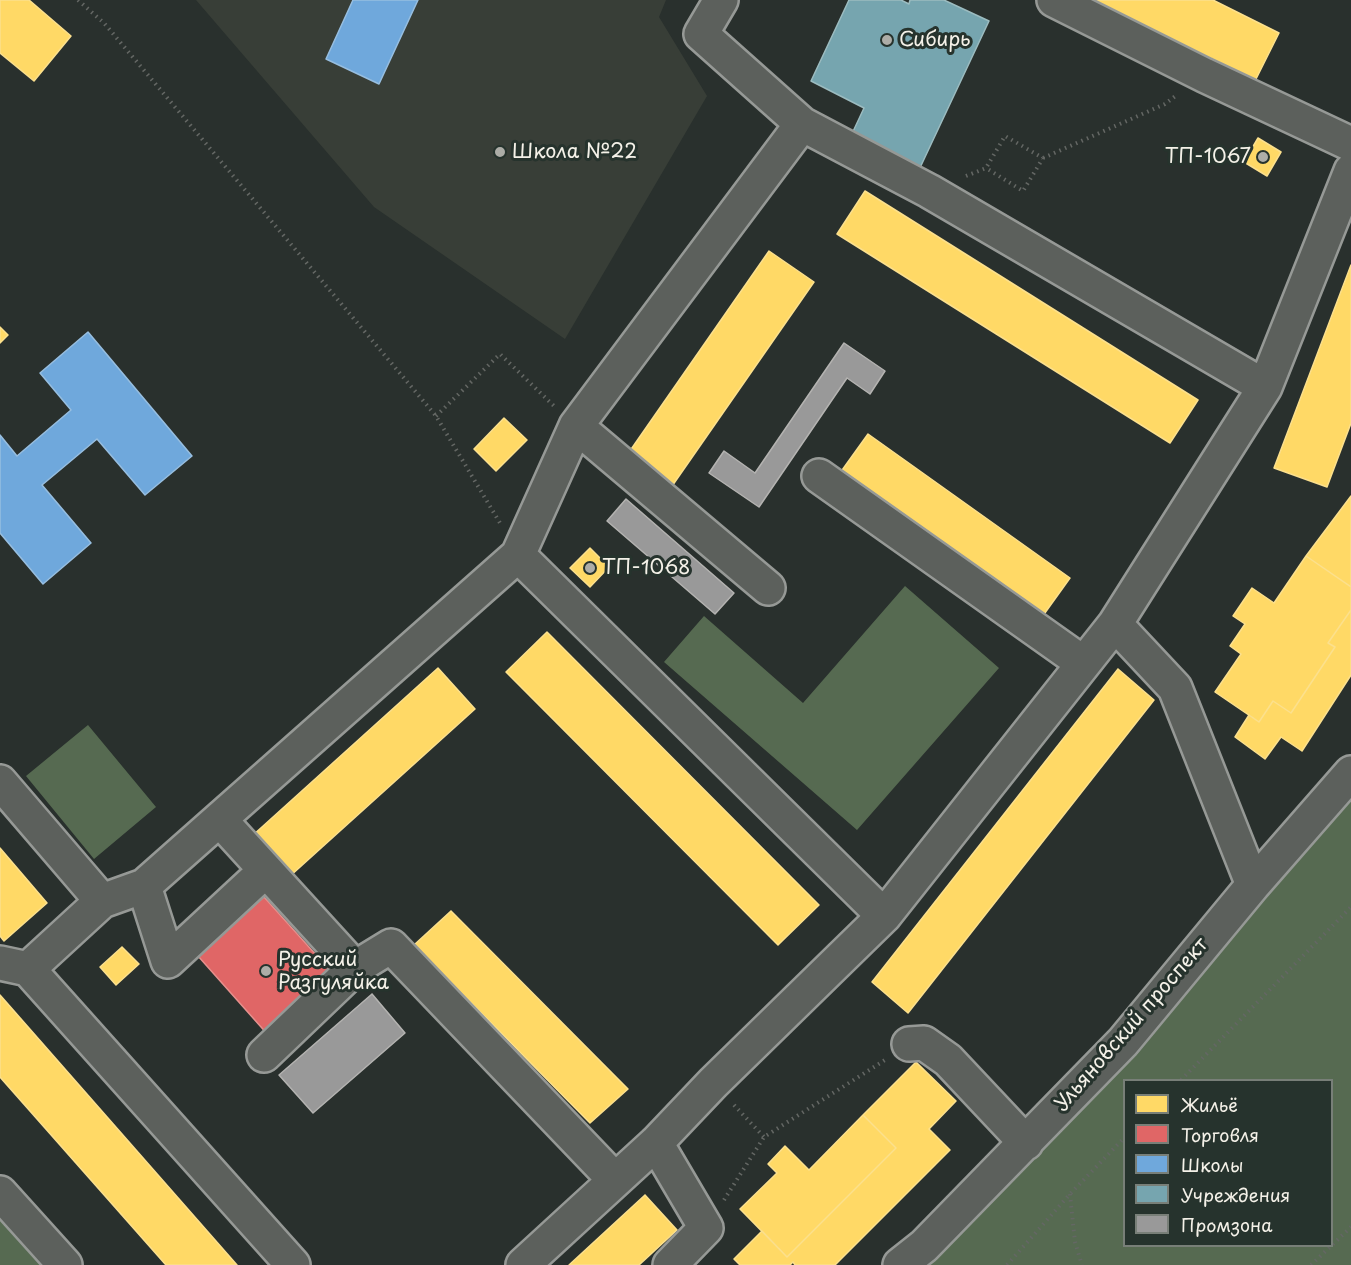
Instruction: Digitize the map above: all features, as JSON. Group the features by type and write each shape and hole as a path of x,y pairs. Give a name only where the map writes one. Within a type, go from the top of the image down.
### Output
{"street":[{"path":"721,0 701,34 802,124 929,191 1265,387"},
{"path":"1054,0 1204,75 1351,144"},
{"path":"293,1265 14,966 102,901 144,886 518,555 576,426 802,124"},
{"path":"523,1265 614,1179 656,1143 713,1083 884,916 1114,624 1265,387 1351,171"},
{"path":"576,426 768,588"},
{"path":"819,476 1083,663"},
{"path":"518,555 884,916"},
{"path":"1114,624 1175,688 1253,885"},
{"name":"Ульяновский проспект","path":"900,1265 924,1246 1123,1042 1253,885 1351,773"},
{"path":"0,782 102,901"},
{"path":"220,820 354,968"},
{"path":"144,886 168,961 265,871"},
{"path":"264,1055 354,968 391,946 614,1179"},
{"path":"909,1044 924,1043 948,1060 1026,1143"},
{"path":"656,1143 706,1228 670,1265"},
{"path":"0,1193 65,1265"}],"path":[{"path":"78,0 104,23 435,416 518,555"},
{"path":"986,168 1023,191 1043,158 1165,104 1204,75"},
{"path":"929,191 986,168 1005,136 1043,158"},
{"path":"435,416 500,354 576,426"},
{"path":"1182,1079 1351,907"},
{"path":"706,1228 765,1137 909,1044"},
{"path":"713,1083 765,1137"},
{"path":"1007,1265 1070,1194 1123,1140"},
{"path":"1070,1194 1075,1242 1082,1265"},
{"path":"1333,1244 1351,1227"},
{"path":"1311,1265 1330,1247"}],"shaded area":[{"name":"Школа №22","path":"196,0 666,0 659,17 707,96 565,339 374,207"}],"green space":[{"path":"905,586 999,668 857,830 664,662 704,616 803,703"},
{"path":"88,725 156,807 94,859 26,776"},
{"path":"1351,773 1351,1265 900,1265"},
{"path":"0,1193 65,1265 0,1265"}],"building: Жильё":[{"path":"0,0 29,0 71,36 34,81 0,53"},
{"path":"1083,0 1213,0 1279,33 1253,85"},
{"name":"ТП-1067","path":"1258,138 1281,152 1267,176 1244,162"},
{"path":"865,191 1198,400 1170,443 837,234"},
{"path":"769,251 814,282 670,489 625,458"},
{"path":"1351,265 1351,423 1327,487 1274,468"},
{"path":"0,327 8,335 0,343"},
{"path":"504,418 527,440 496,471 474,449"},
{"path":"868,434 1070,578 1042,617 840,473"},
{"path":"1351,496 1351,587 1306,556"},
{"name":"ТП-1068","path":"590,548 609,567 590,587 570,568"},
{"path":"1306,556 1351,587 1351,610 1328,643 1335,647 1291,713 1273,701 1259,722 1215,692 1241,654 1230,646 1245,624 1233,616 1252,588 1274,603"},
{"path":"1351,610 1351,675 1302,751 1281,737 1265,759 1235,737 1249,715 1259,722 1273,701 1291,713 1335,647 1328,643"},
{"path":"547,632 819,905 778,945 506,672"},
{"path":"438,668 475,709 289,877 252,836"},
{"path":"1118,669 1154,700 908,1013 872,982"},
{"path":"0,848 47,903 4,941 0,936"},
{"path":"451,911 628,1089 590,1123 414,945"},
{"path":"122,947 139,964 116,985 100,967"},
{"path":"0,995 237,1265 166,1265 0,1077"},
{"path":"916,1062 956,1101 929,1129 950,1150 835,1265 795,1265 793,1262 790,1265 740,1265 734,1259 762,1231 787,1257 896,1148 863,1115"},
{"path":"863,1115 896,1148 787,1257 740,1209 777,1173 768,1164 785,1146 809,1170"},
{"path":"645,1195 677,1230 639,1265 569,1265"}],"building: Торговля":[{"path":"264,897 336,977 269,1036 198,956"}],"building: Школы":[{"path":"353,0 418,0 379,84 326,59"},
{"path":"88,332 192,456 145,495 97,439 42,485 91,543 43,584 0,533 0,435 17,456 71,410 40,373"}],"building: Учреждения":[{"path":"849,0 901,0 909,4 910,0 944,0 989,21 918,172 850,138 864,108 811,81"}],"building: Промзона":[{"path":"844,343 885,371 870,394 847,378 759,507 709,473 724,451 755,473"},
{"path":"626,499 734,593 715,614 607,521"},
{"path":"372,994 405,1033 313,1113 279,1075"}],"place":[{"name":"Сибирь","path":"887,40"},
{"name":"Школа №22","path":"500,152"},
{"name":"ТП-1067","path":"1263,157"},
{"name":"ТП-1068","path":"590,568"},
{"name":"Русский Разгуляйка","path":"266,971"}]}
